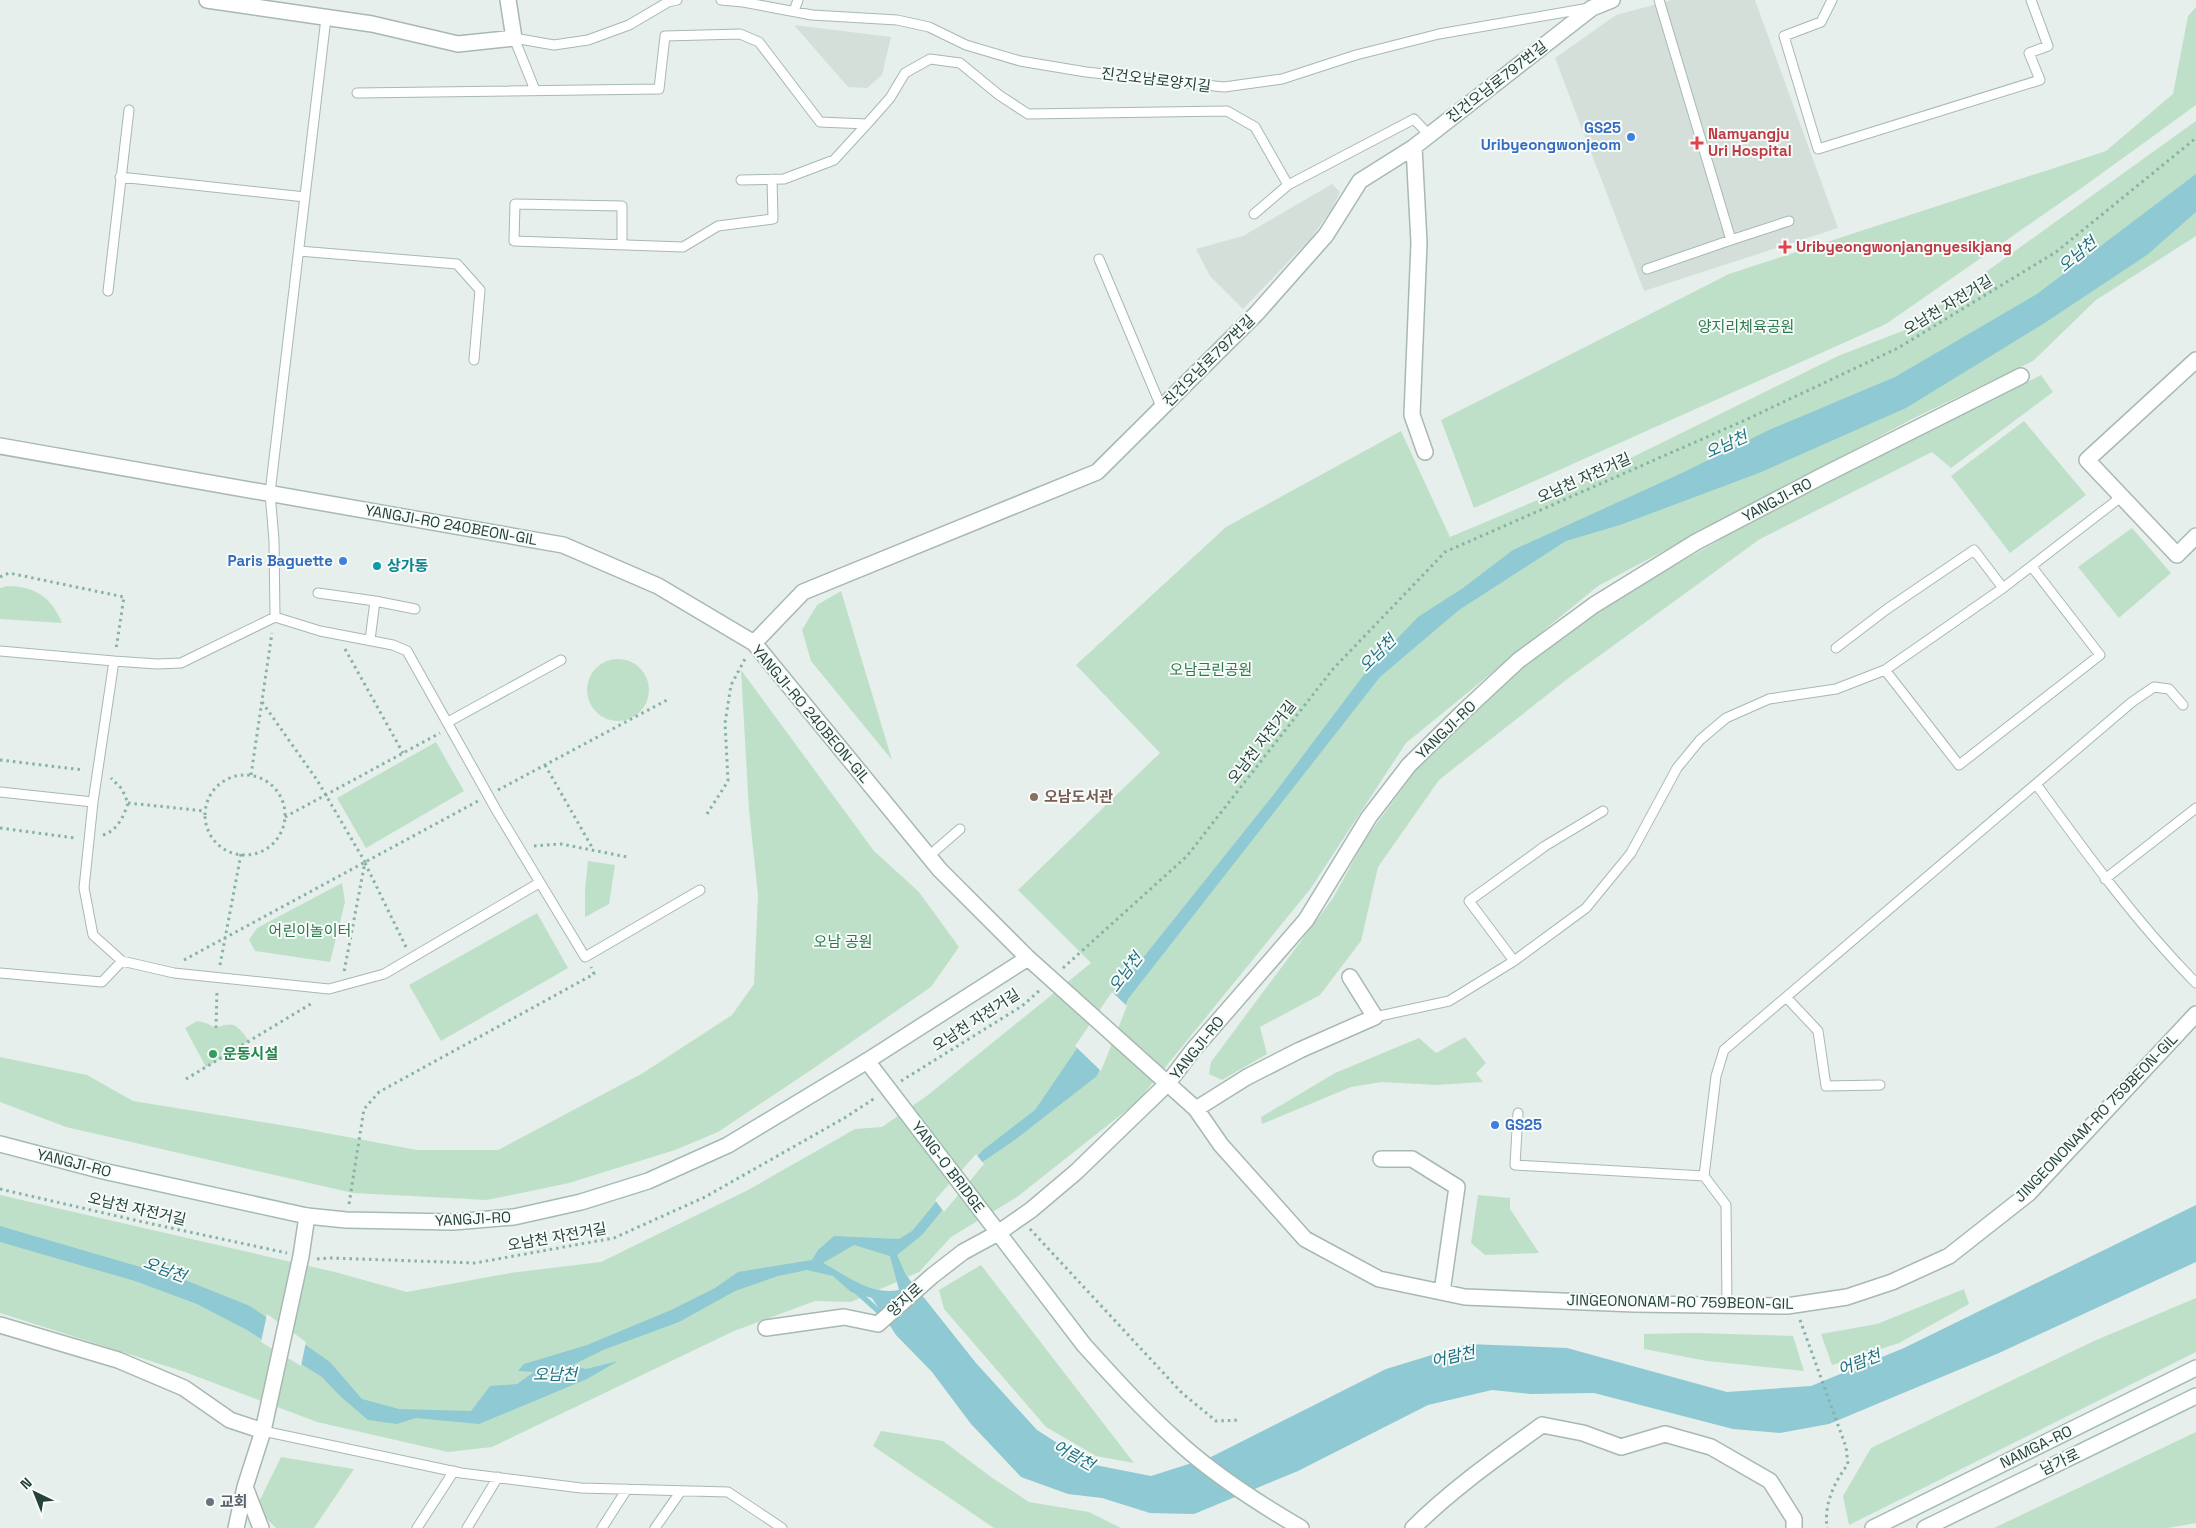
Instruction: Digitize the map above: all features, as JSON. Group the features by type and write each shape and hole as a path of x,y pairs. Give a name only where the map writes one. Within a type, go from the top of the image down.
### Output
{"street":[{"path":"207,0 372,24 458,44 514,38 508,0"},
{"name":"진건오남로797번길","path":"754,643 803,592 1097,472 1257,313 1326,235 1360,181 1414,147 1592,8 1612,0"},
{"path":"1414,147 1418,243 1412,414 1425,452"},
{"path":"2196,360 2088,460 2177,554 2196,536"},
{"name":"YANGJI-RO","path":"932,1276 963,1252 998,1233 1019,1218 1076,1172 1168,1083 1193,1050 1306,920 1370,818 1410,765 1519,660 1594,605 1696,542 2020,376"},
{"name":"YANGJI-RO 240BEON-GIL","path":"0,446 563,545 658,586 754,643 929,856 1028,958"},
{"path":"894,1095 867,1061 1028,958 1054,982"},
{"path":"1196,1109 1247,1077 1300,1050 1375,1017 1350,977"},
{"name":"JINGEONONAM-RO 759BEON-GIL","path":"1054,982 1196,1109 1222,1144 1305,1239 1379,1279 1465,1297 1635,1304 1794,1305 1847,1296 1892,1282 1950,1256 2029,1193 2196,1014"},
{"name":"YANGJI-RO","path":"0,1144 103,1171 307,1216 346,1220 453,1222 514,1217 581,1202 648,1181 728,1145 867,1061"},
{"name":"YANG-O BRIDGE","path":"894,1095 998,1233"},
{"path":"1381,1159 1412,1159 1457,1187 1442,1292"},
{"path":"236,1528 245,1487 263,1431 307,1216"},
{"path":"998,1233 1084,1345 1174,1439 1254,1500 1300,1528"},
{"name":"양지로","path":"766,1328 844,1317 878,1324 932,1276"},
{"path":"0,1325 118,1360 184,1388 230,1420 263,1431"},
{"name":"NAMGA-RO","path":"1874,1527 2196,1368"},
{"name":"남가로","path":"1925,1528 2196,1396"},
{"path":"1413,1528 1430,1511 1488,1464 1542,1425 1583,1434 1621,1447 1665,1434 1711,1447 1770,1481 1794,1519 1794,1528"},
{"path":"245,1487 261,1528"}],"lane":[{"path":"514,38 554,45 588,40 629,25 668,2 676,0"},
{"name":"진건오남로양지길","path":"721,0 812,15 898,20 929,27 966,46 1020,61 1086,72 1224,88 1282,79 1356,54 1439,34 1592,8"},
{"path":"794,11 798,0"},
{"path":"1658,0 1731,240"},
{"path":"1832,0 1821,22 1784,36 1818,149 2040,80 2029,53 2048,46 2031,0"},
{"path":"275,617 274,540 270,493 326,18"},
{"path":"357,93 659,89 666,36 740,34 759,42 820,122 867,124"},
{"path":"514,38 535,90"},
{"path":"741,180 784,179 834,160 890,98 905,74 930,60 960,63 999,95 1028,114 1227,111 1256,127 1288,185"},
{"path":"108,291 128,110"},
{"path":"1254,214 1288,185 1414,119 1429,135"},
{"path":"120,177 305,197"},
{"path":"622,245 622,206 516,204 514,241 622,245 683,247 718,226 773,219 772,180"},
{"path":"1647,269 1789,221"},
{"path":"299,251 457,264 480,290 474,360"},
{"path":"1100,259 1162,409"},
{"path":"1375,1017 1449,1001 1514,962 1586,908 1631,854 1677,768 1700,740 1726,718 1769,700 1836,689 1886,670 2003,588 2121,497"},
{"path":"1836,648 1887,609 1974,550 2003,588"},
{"path":"1886,670 1959,765 2100,655 2032,566"},
{"path":"318,593 415,609"},
{"path":"370,640 375,601"},
{"path":"0,651 157,664 182,663 275,617 337,634 393,645 407,651 518,847 585,957 700,890"},
{"path":"449,724 561,660"},
{"path":"114,661 97,771 84,888 93,935 122,961 164,971 329,989 384,974 540,883"},
{"path":"1727,1305 1726,1205 1704,1176 1716,1076 1724,1050 2132,702 2154,687 2169,689 2183,706"},
{"path":"2036,784 2105,879 2162,948 2196,983"},
{"path":"0,792 93,802"},
{"path":"2105,879 2196,808"},
{"path":"1514,962 1469,901 1545,846 1603,811"},
{"path":"929,856 960,829"},
{"path":"0,973 102,982 122,961"},
{"path":"1786,997 1818,1032 1826,1086 1880,1085"},
{"path":"1518,1114 1515,1164 1704,1176"},
{"path":"263,1431 454,1471 498,1477 582,1488 728,1492 782,1528"},
{"path":"417,1528 454,1471"},
{"path":"467,1528 498,1477"},
{"path":"602,1528 627,1489"},
{"path":"655,1528 680,1491"}],"path":[{"name":"오남천 자전거길","path":"320,1260 330,1258 474,1262 614,1238 706,1197 846,1117 894,1095 1054,982 1187,856 1333,669 1445,552 1741,422 1898,348 2056,252 2196,138"},
{"path":"0,577 9,573 124,597 114,661"},
{"path":"251,775 275,617"},
{"path":"337,634 403,753"},
{"path":"707,814 728,781 725,723 731,685 754,643"},
{"path":"164,971 667,700"},
{"path":"262,702 326,795 365,862 412,958"},
{"path":"284,818 403,753 449,724"},
{"path":"0,760 97,771 112,779 122,789 128,802 123,818 107,834 88,840 0,828"},
{"path":"545,765 593,850"},
{"path":"251,775 264,780 275,788 282,800 283,828 276,840 265,849 254,854 229,852 219,845 211,835 206,824 205,811 208,799 215,788 225,780 251,775"},
{"path":"128,802 205,811"},
{"path":"518,847 562,844 627,857"},
{"path":"216,1028 218,978 241,854"},
{"path":"342,985 365,862"},
{"path":"346,1220 364,1109 379,1092 594,974 585,957"},
{"path":"186,1079 316,1000"},
{"name":"오남천 자전거길","path":"0,1189 270,1249"},
{"path":"1019,1218 1182,1393 1216,1421 1240,1420"},
{"path":"1794,1305 1846,1447 1848,1464 1833,1485 1826,1520 1827,1528"}],"shaded area":[{"name":"Namyangju Uri Hospital","path":"1672,0 1755,0 1838,228 1644,291 1555,58 1616,15"},
{"path":"794,25 891,37 882,75 867,88 848,87"},
{"path":"1332,184 1340,192 1333,207 1312,237 1243,309 1210,276 1196,249 1243,236"}],"green space":[{"name":"양지리체육공원","path":"2196,7 2196,105 2083,187 1886,324 1474,508 1441,420 1729,274 2106,151 2173,94 2188,16"},
{"name":"오남근린공원","path":"2196,121 2196,236 2096,300 2033,361 1912,419 1598,586 1406,743 1311,888 1137,1102 1017,1197 951,1237 919,1272 851,1302 815,1301 734,1331 492,1447 448,1452 317,1422 185,1372 0,1313 0,1195 335,1272 407,1292 510,1273 601,1262 748,1190 855,1129 882,1127 928,1095 1091,963 1018,890 1160,753 1076,665 1226,527 1401,431 1450,537 1590,478 1838,356 1905,330"},
{"path":"2041,375 2053,392 1951,468 1932,452 1760,539 1566,680 1439,780 1378,867 1361,941 1320,995 1260,1027 1267,1054 1222,1080 1209,1074 1211,1062 1333,898 1366,838 1416,770 1474,710 1529,661 1620,597 1728,535 1915,437"},
{"path":"2024,421 2086,495 2010,553 1951,476"},
{"path":"2132,528 2171,573 2119,618 2078,567"},
{"path":"7,586 26,588 41,595 53,606 62,623 0,619 0,588"},
{"path":"841,591 892,760 811,661 802,630 817,605"},
{"path":"612,659 624,659 640,668 647,678 649,690 647,702 640,712 624,721 612,721 601,716 592,707 587,696 587,684 592,673 601,664"},
{"name":"오남 공원","path":"741,670 874,851 919,892 959,947 931,987 718,1132 675,1150 569,1183 487,1200 353,1193 66,1127 0,1102 0,1057 87,1075 133,1101 299,1128 417,1150 498,1150 643,1073 732,1015 754,984 758,895 749,810"},
{"path":"436,742 464,791 366,848 337,798"},
{"path":"588,861 615,865 609,904 585,917 585,890"},
{"name":"어린이놀이터","path":"342,883 345,902 330,962 255,951 249,940 257,928"},
{"path":"537,913 568,968 441,1041 409,985"},
{"name":"운동시설","path":"197,1021 216,1028 227,1025 235,1026 249,1041 206,1067 185,1028"},
{"path":"1465,1037 1486,1063 1476,1073 1483,1082 1436,1085 1382,1082 1351,1087 1262,1124 1261,1117 1335,1073 1419,1038 1436,1053"},
{"path":"1478,1195 1510,1198 1510,1209 1539,1253 1485,1255 1471,1243"},
{"path":"981,1265 1134,1463 1096,1456 1046,1427 944,1309 939,1290"},
{"path":"1964,1289 1969,1304 1899,1343 1832,1365 1821,1334 1877,1324"},
{"path":"2196,1298 2196,1352 1849,1525 1843,1496 1871,1448 2094,1341"},
{"path":"1695,1333 1793,1336 1804,1371 1707,1361 1644,1349 1644,1334"},
{"path":"881,1431 943,1441 991,1477 1029,1502 1089,1512 1121,1528 994,1528 873,1446"},
{"path":"2196,1432 2196,1523 2168,1528 1994,1528"},
{"path":"281,1457 354,1469 314,1528 276,1528 256,1508"}],"water":[{"name":"오남천","path":"2196,174 2196,212 2147,255 2043,324 1906,408 1759,473 1620,525 1566,541 1459,610 1380,677 1128,999 1097,1076 1016,1139 981,1163 922,1235 897,1255 906,1275 976,1363 1037,1430 1090,1464 1151,1476 1211,1457 1386,1369 1468,1344 1567,1348 1727,1392 1811,1386 1904,1348 2196,1205 2196,1262 1999,1353 1829,1424 1780,1433 1733,1429 1594,1393 1531,1394 1492,1390 1428,1405 1298,1471 1194,1514 1150,1513 1102,1498 1068,1494 1021,1477 971,1424 932,1372 896,1335 872,1298 851,1292 833,1276 807,1270 778,1276 735,1291 679,1322 603,1350 573,1365 586,1369 618,1361 587,1379 479,1424 416,1418 397,1424 368,1420 340,1396 322,1377 247,1330 197,1304 135,1281 0,1242 0,1226 185,1280 250,1306 330,1362 362,1399 399,1409 471,1411 490,1386 517,1384 534,1372 518,1371 524,1364 587,1345 671,1310 715,1288 738,1272 812,1260 818,1250 834,1236 899,1239 912,1231 950,1185 983,1150 1035,1110 1114,994 1274,794 1369,668 1418,617 1463,588 1513,550 1682,473 1769,430 1895,377 2037,294","holes":["854,1245 890,1256 899,1290 889,1291 869,1287 823,1263"]}],"pier":[{"path":"1112,992 1127,1006 1101,1071 1075,1046"},
{"path":"976,1154 984,1164 944,1212 935,1200"},
{"path":"267,1314 306,1342 301,1366 261,1342"}],"waterway":[{"name":"어람천","path":"855,1290 885,1317"}],"place":[{"name":"GS25 Uribyeongwonjeom","path":"1631,137"},
{"name":"Namyangju Uri Hospital","path":"1697,143"},
{"name":"Uribyeongwonjangnyesikjang","path":"1785,247"},
{"name":"Paris Baguette","path":"343,561"},
{"name":"상가동","path":"377,566"},
{"name":"오남도서관","path":"1034,797"},
{"name":"운동시설","path":"213,1054"},
{"name":"GS25","path":"1495,1125"},
{"name":"교회","path":"210,1502"}]}
